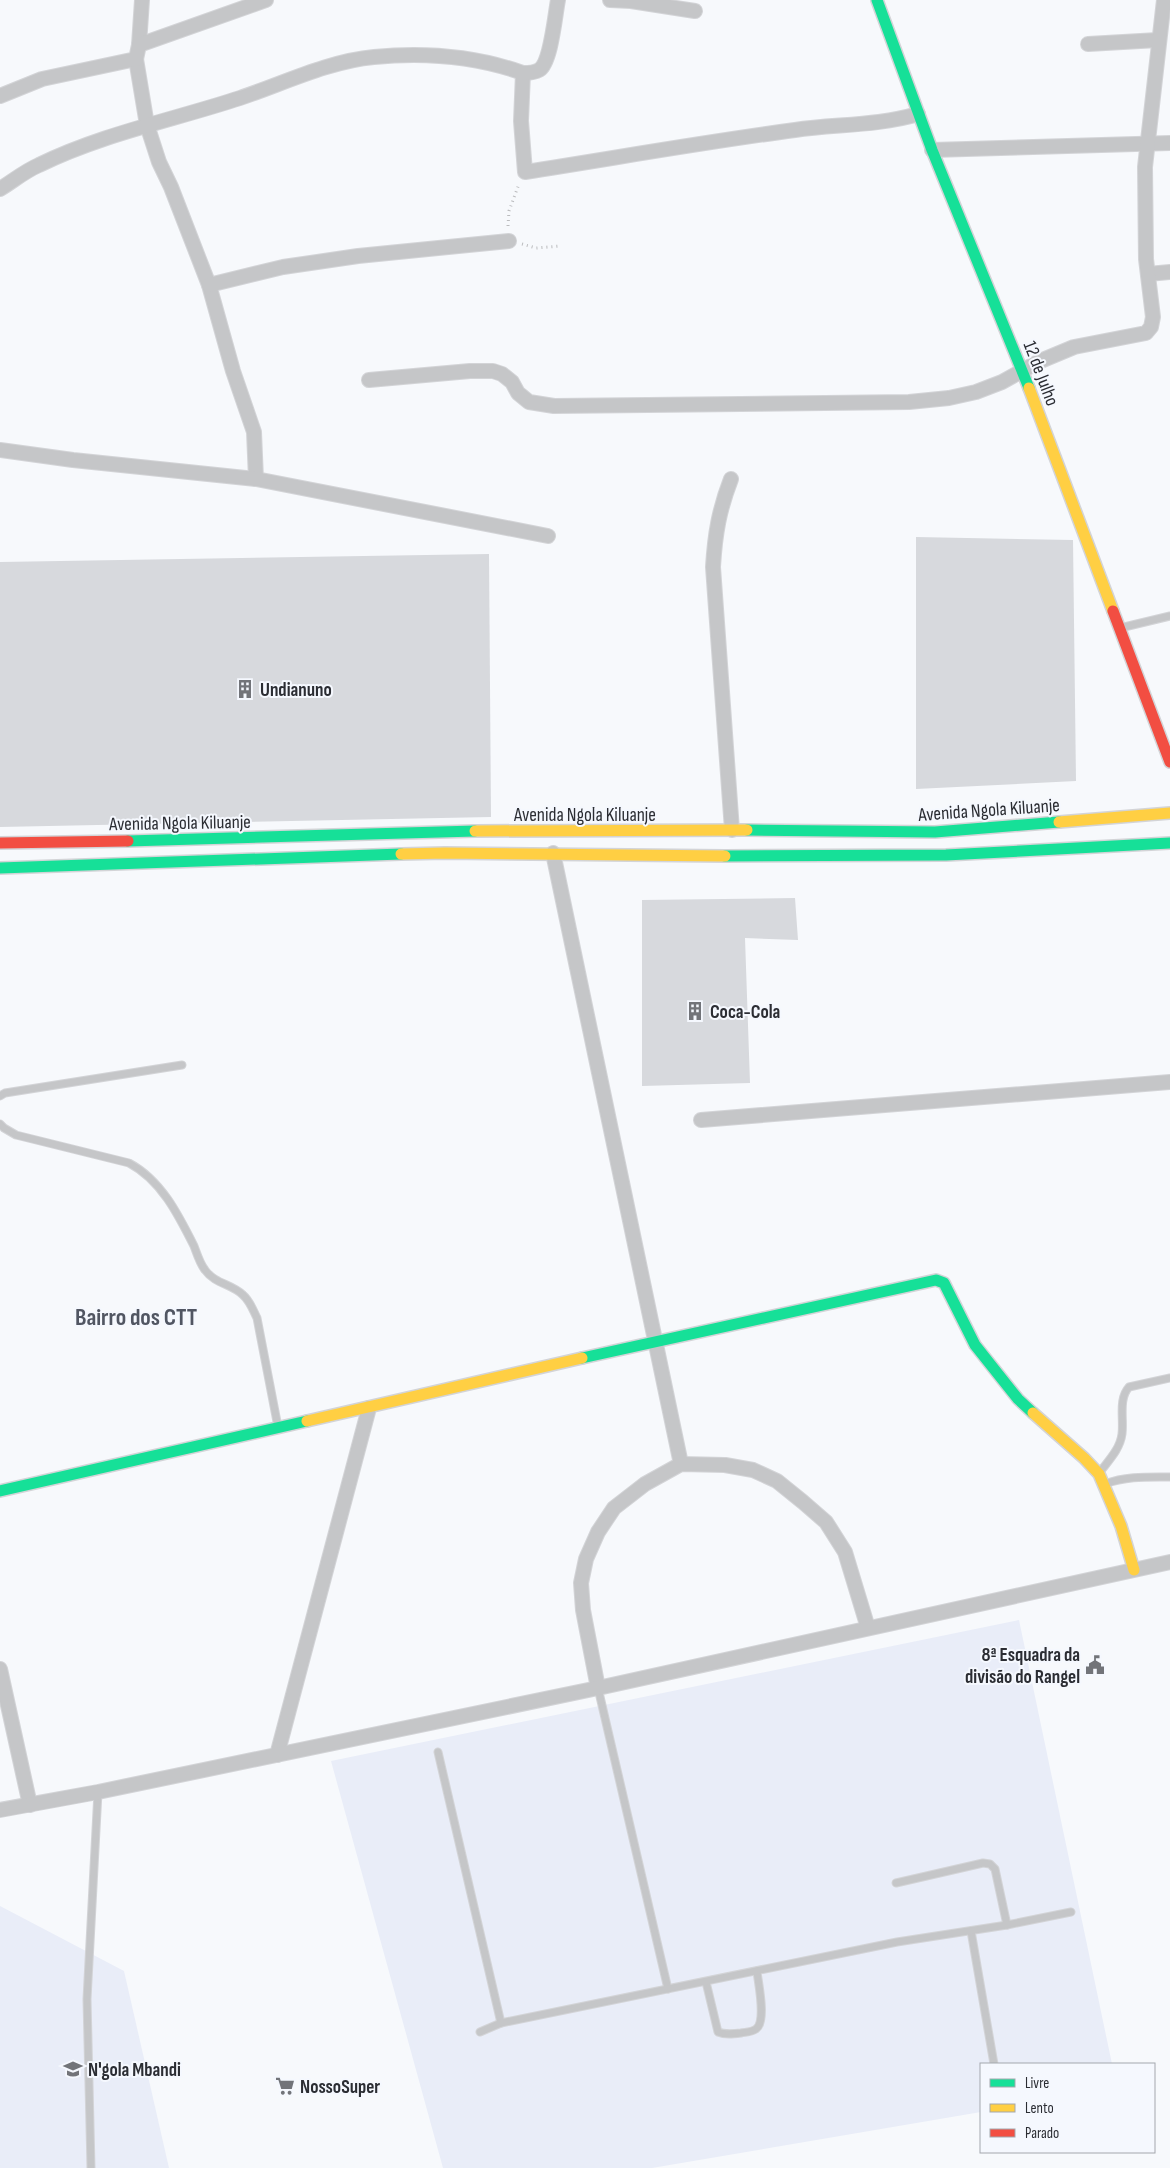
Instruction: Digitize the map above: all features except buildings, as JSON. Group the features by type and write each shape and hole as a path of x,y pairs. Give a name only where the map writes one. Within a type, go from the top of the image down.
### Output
{"main road":[{"name":"12 de Julho","path":"877,0 932,150 1023,371 1170,762"},
{"name":"Avenida Ngola Kiluanje","path":"0,843 215,839 469,831 732,830 935,832 1170,813"},
{"name":"Avenida Ngola Kiluanje","path":"0,868 445,853 806,857 906,856 1170,844"},
{"path":"0,1491 369,1408 656,1340 936,1280 944,1283 975,1345 1018,1399 1084,1458 1101,1479 1121,1526 1134,1570"}],"street":[{"path":"142,0 137,52 147,125 159,162 172,187 209,285 233,370 254,432 256,479"},
{"path":"0,96 42,79 137,52 266,0"},
{"path":"0,189 36,166 67,152 147,125 240,98 328,67 371,57 432,55 474,59 523,73 531,73 544,66 548,56 558,0"},
{"path":"610,0 632,1 694,11"},
{"path":"369,380 470,371 493,371 502,374 512,382 518,393 529,402 554,406 876,403 949,398 976,392 1002,382 1038,362 1074,347 1146,333 1151,327 1152,318 1144,226 1144,167 1164,0"},
{"path":"1088,44 1158,40"},
{"path":"523,73 521,121 525,172 797,130 877,123 918,114"},
{"path":"932,150 1170,143"},
{"path":"209,285 283,266 358,256 509,241"},
{"path":"1148,274 1170,272"},
{"path":"0,450 82,461 256,479 548,536"},
{"path":"731,479 721,505 715,534 713,567 732,830"},
{"path":"552,853 681,1464"},
{"path":"701,1120 1170,1082"},
{"path":"277,1755 369,1408"},
{"path":"598,1688 583,1610 581,1583 586,1558 598,1532 614,1508 645,1484 681,1464 725,1465 753,1470 777,1481 826,1522 846,1552 868,1628"},
{"path":"0,1810 98,1792 598,1688 1170,1562"},
{"path":"0,1669 30,1805"}],"lane":[{"path":"1120,628 1170,616"},
{"path":"0,1096 5,1093 182,1065"},
{"path":"0,1124 16,1135 129,1163 141,1169 154,1181 168,1199 205,1270 219,1283 242,1293 250,1304 257,1318 278,1428"},
{"path":"1170,1378 1129,1387 1125,1392 1122,1409 1122,1434 1116,1451 1101,1479 1170,1477"},
{"path":"598,1688 668,1989"},
{"path":"438,1752 501,2023"},
{"path":"91,2168 88,1999 98,1792"},
{"path":"896,1883 983,1863 990,1864 995,1869 1007,1925"},
{"path":"480,2032 501,2023 897,1942 1007,1925 1071,1912"},
{"path":"971,1931 994,2063"},
{"path":"706,1982 718,2032 735,2034 748,2032 757,2029 761,2023 757,1971"}],"path":[{"path":"525,172 509,211 509,241 536,248 561,246"}],"shaded area":[{"path":"1019,1620 1112,2063 980,2063 980,2112 652,2168 443,2168 331,1761"},
{"name":"N'gola Mbandi","path":"0,1906 124,1971 169,2168 0,2168"}],"traffic: fast":[{"path":"877,0 932,150 1029,388"},
{"path":"747,830 935,832 1059,822"},
{"path":"128,841 475,831"},
{"path":"725,856 946,855 1170,843"},
{"path":"0,868 401,854"},
{"path":"582,1358 936,1280 944,1283 975,1345 1018,1399 1033,1413"},
{"path":"0,1491 307,1421"}],"traffic: slow":[{"path":"1029,388 1113,611"},
{"path":"1059,822 1170,813"},
{"path":"475,831 747,830"},
{"path":"401,854 725,856"},
{"path":"307,1421 582,1358"},
{"path":"1033,1413 1084,1458 1099,1474 1121,1526 1134,1570"}],"traffic: jam":[{"path":"1113,611 1170,762"},
{"path":"0,843 128,841"}],"place":[{"name":"Undianuno","path":"245,689"},
{"name":"Coca-Cola","path":"695,1011"},
{"name":"8ª Esquadra da divisão do Rangel","path":"1095,1665"},
{"name":"N'gola Mbandi","path":"73,2069"},
{"name":"NossoSuper","path":"285,2086"}],"district":[{"name":"Bairro dos CTT","path":"136,1317"}]}
